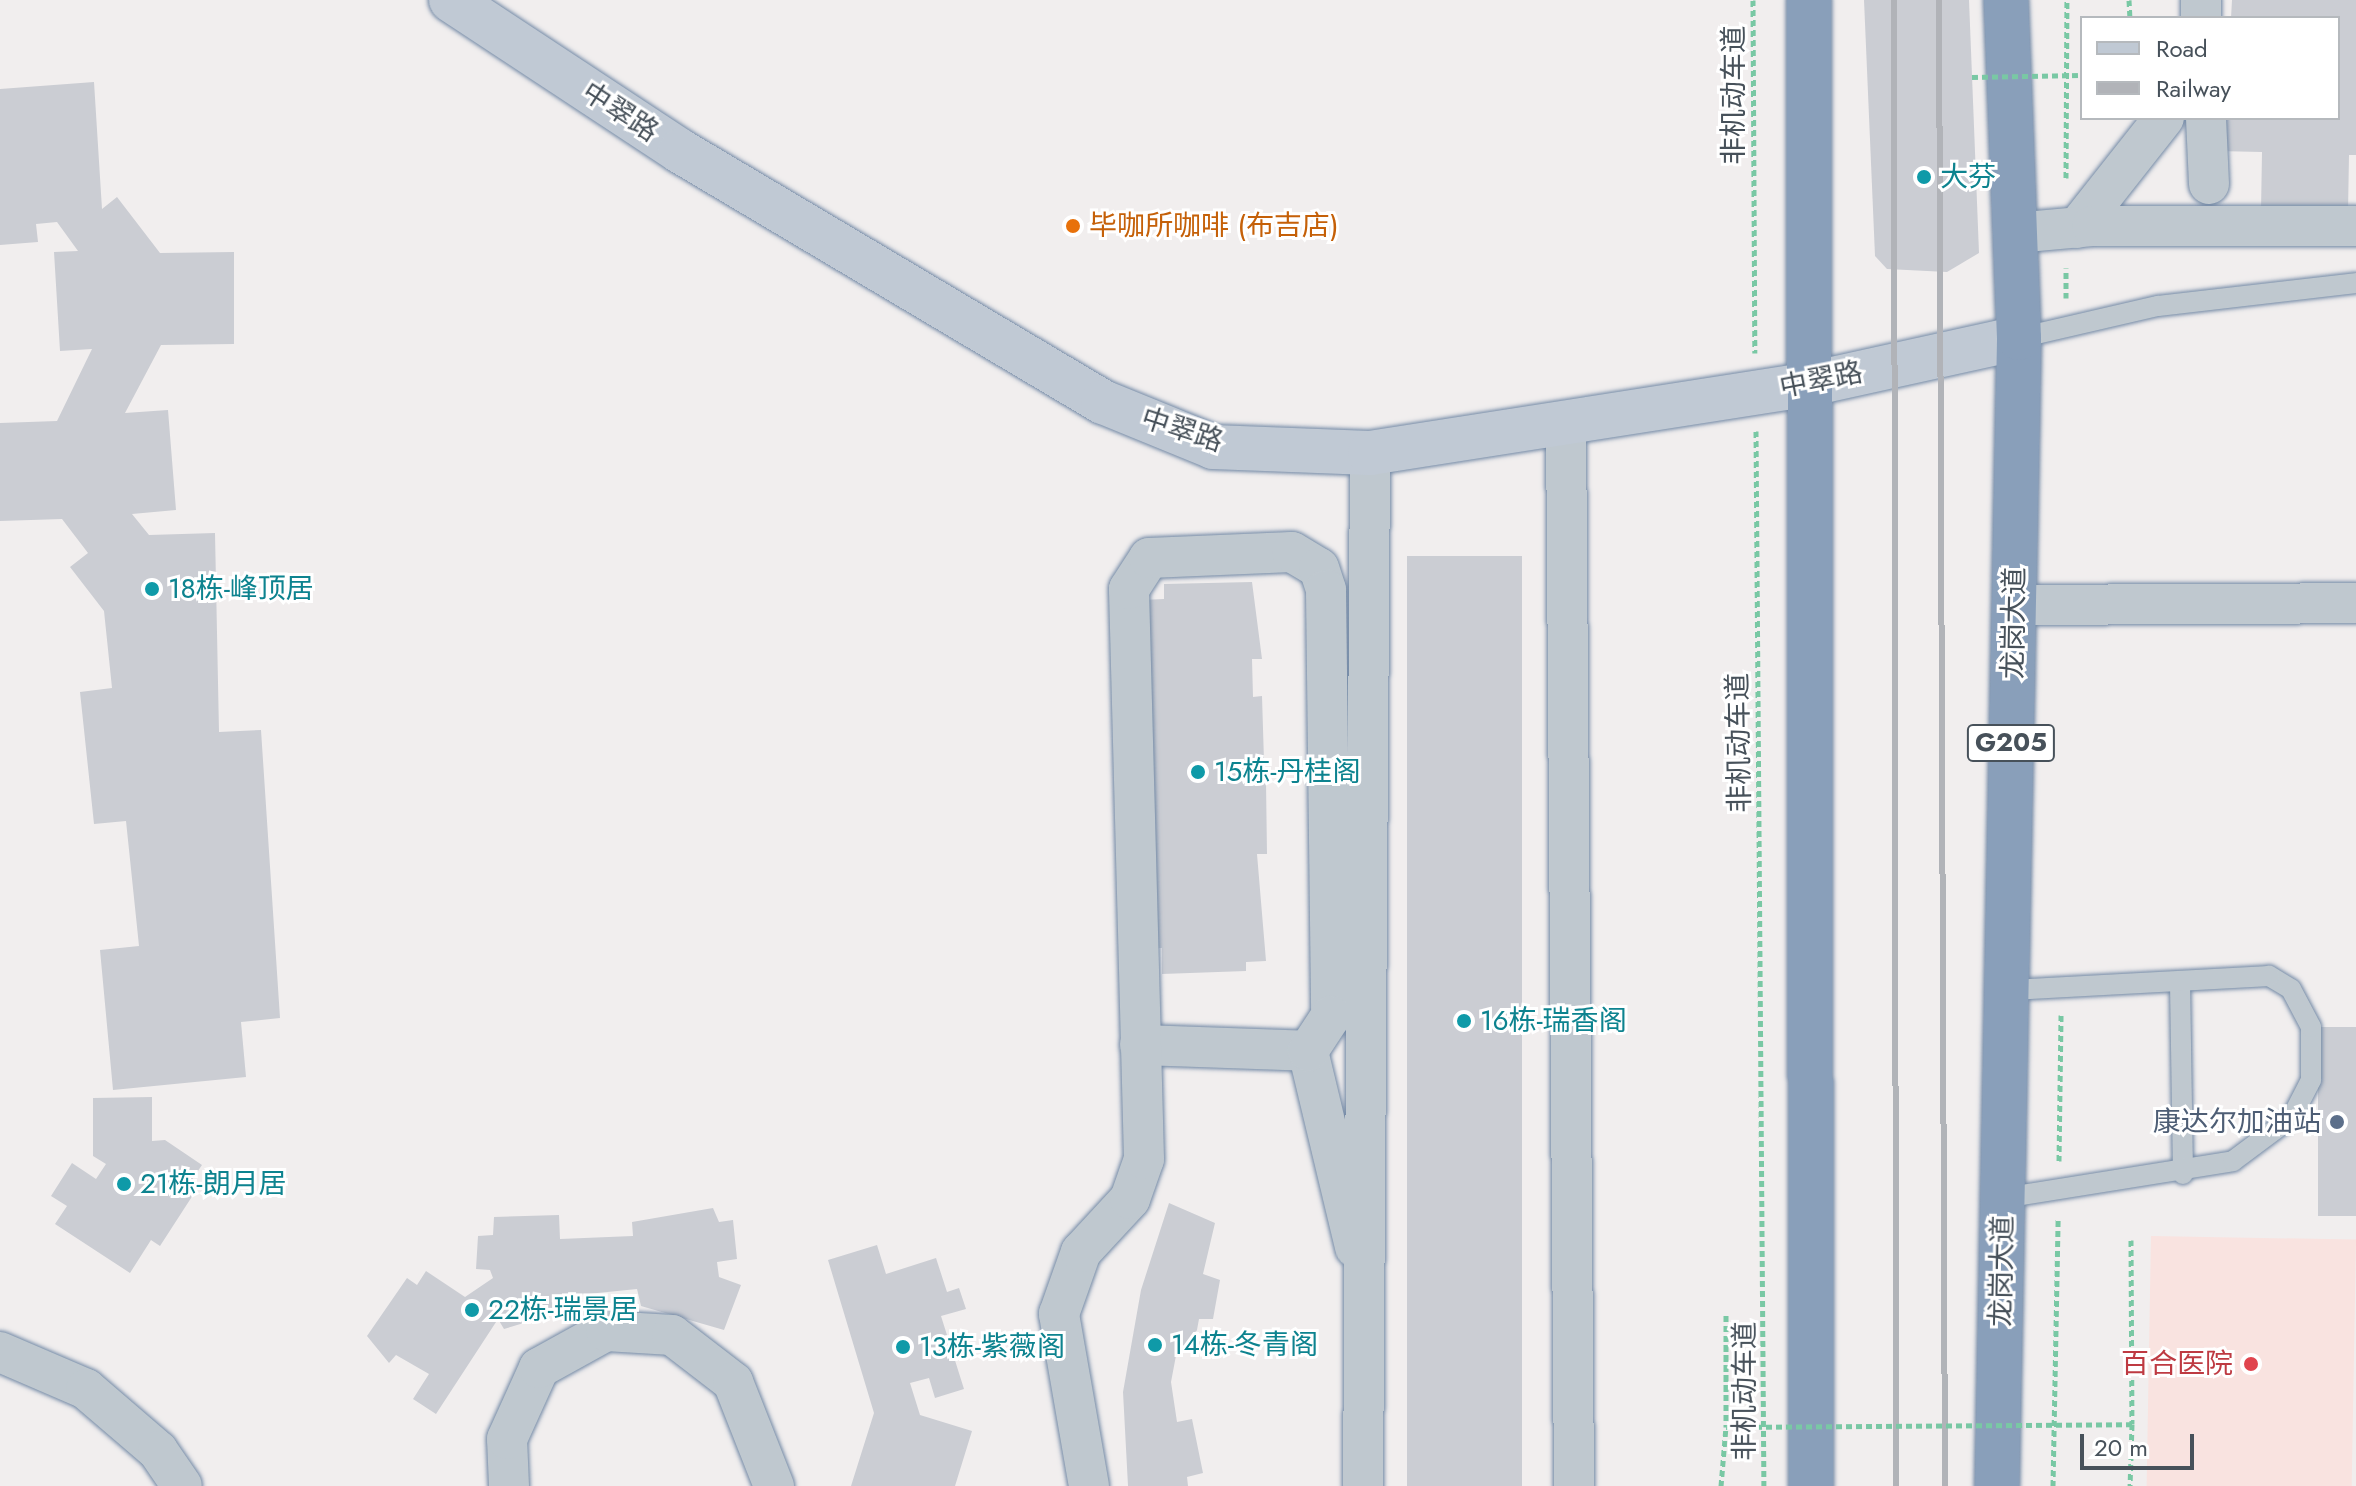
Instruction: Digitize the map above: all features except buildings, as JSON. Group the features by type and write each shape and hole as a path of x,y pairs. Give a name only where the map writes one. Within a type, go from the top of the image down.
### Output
{"highway":[{"path":"1809,0 1811,1486"},
{"name":"龙岗大道","path":"1997,1486 2019,338 2006,0"}],"main road":[{"name":"中翠路","path":"451,0 680,151 1103,402 1213,447 1370,453 1810,384 2019,338"}],"street":[{"path":"2071,228 2162,120"},
{"path":"2206,120 2209,184"},
{"path":"2015,233 2071,228 2356,226"},
{"path":"1566,422 1574,1486"},
{"path":"1363,1486 1369,1305 1370,453"},
{"path":"1089,1486 1059,1314 1081,1252 1130,1199 1144,1159 1132,580 1149,558 1292,552 1319,568 1326,590 1331,1016 1308,1051 1369,1305"},
{"path":"2014,605 2356,603"},
{"path":"1140,1045 1308,1051"},
{"path":"509,1486 507,1439 539,1368 606,1331 672,1335 733,1382 774,1486"},
{"path":"0,1352 86,1389 158,1451 182,1486"}],"lane":[{"path":"2019,338 2158,306 2356,283"},
{"path":"2003,1198 2183,1174 2233,1161 2292,1117 2311,1080 2311,1027 2291,989 2269,976 2061,990 2007,990"},
{"path":"2180,982 2183,1174"}],"path":[{"name":"非机动车道","path":"1753,0 1764,1486"},
{"path":"2066,327 2071,228 2067,0"},
{"path":"1972,77 2080,75"},
{"path":"2053,1486 2061,990"},
{"path":"2130,1486 2131,1240"},
{"path":"1721,1486 1726,1427 1726,1315"},
{"path":"1726,1427 2132,1424"}],"shaded area":[{"name":"百合医院","path":"2151,1236 2356,1240 2352,1486 2147,1486"}],"railway":[{"path":"1894,0 1896,1486"},
{"path":"1939,0 1945,1486"}],"place":[{"name":"大芬","path":"1924,177"},
{"name":"毕咖所咖啡 (布吉店)","path":"1073,226"},
{"name":"18栋-峰顶居","path":"152,589"},
{"name":"15栋-丹桂阁","path":"1198,772"},
{"name":"16栋-瑞香阁","path":"1464,1021"},
{"name":"康达尔加油站","path":"2337,1122"},
{"name":"21栋-朗月居","path":"124,1184"},
{"name":"22栋-瑞景居","path":"472,1310"},
{"name":"14栋-冬青阁","path":"1155,1345"},
{"name":"13栋-紫薇阁","path":"903,1347"},
{"name":"百合医院","path":"2251,1364"}]}
